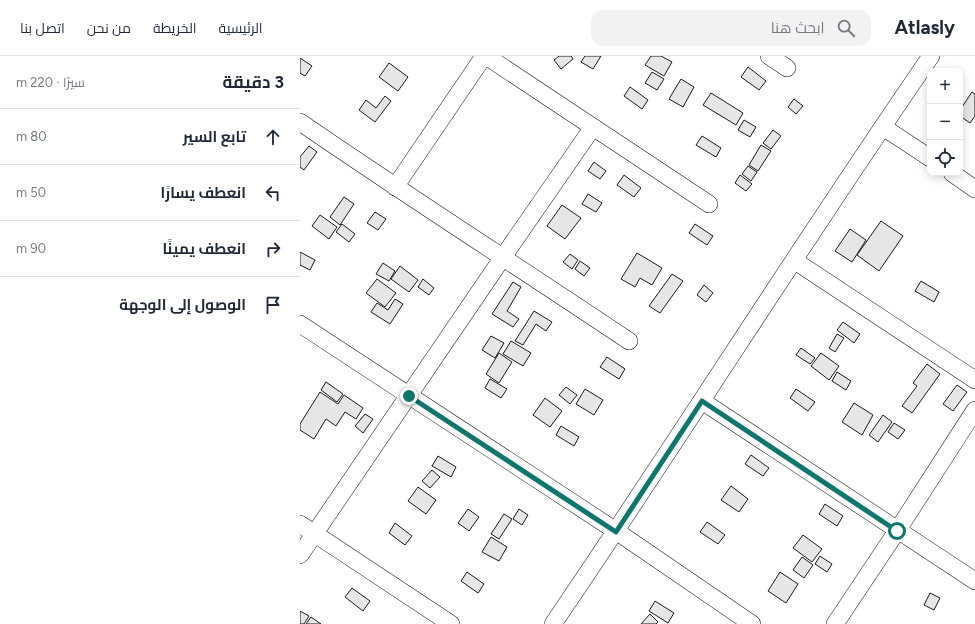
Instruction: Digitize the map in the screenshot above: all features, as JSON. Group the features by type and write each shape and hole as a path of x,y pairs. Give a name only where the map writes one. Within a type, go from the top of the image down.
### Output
{"street":[{"path":"395,187 485,56 710,204"},
{"path":"769,56 787,68"},
{"path":"553,624 616,532 931,56"},
{"path":"300,122 395,187 629,341"},
{"path":"300,555 593,127"},
{"path":"883,127 927,156"},
{"path":"956,176 975,189"},
{"path":"795,261 975,380"},
{"path":"300,324 616,532 752,624"},
{"path":"702,401 975,581"},
{"path":"835,624 975,410"},
{"path":"300,524 451,624"}],"building":[{"path":"559,56 571,56 573,59 561,69 554,60"},
{"path":"585,56 601,56 593,69 581,62"},
{"path":"651,56 661,56 672,62 664,76 645,65"},
{"path":"300,58 312,66 305,76 300,73"},
{"path":"389,63 408,77 398,91 379,77"},
{"path":"748,67 766,81 759,90 741,77"},
{"path":"652,72 664,79 657,90 645,83"},
{"path":"681,79 694,87 683,107 669,99"},
{"path":"630,87 648,100 642,109 624,96"},
{"path":"972,92 975,94 975,116 970,123 963,118 963,106"},
{"path":"711,93 743,113 736,125 703,105"},
{"path":"385,96 391,101 375,122 359,110 366,100 376,108"},
{"path":"794,99 803,106 796,114 788,107"},
{"path":"744,120 756,127 750,137 738,130"},
{"path":"773,130 781,136 771,149 763,143"},
{"path":"702,136 721,148 716,157 696,145"},
{"path":"761,145 771,151 758,171 749,165"},
{"path":"309,146 317,152 304,170 300,167 300,157"},
{"path":"594,162 606,171 600,179 588,171"},
{"path":"748,166 757,172 751,181 742,174"},
{"path":"624,175 641,188 634,197 617,185"},
{"path":"740,175 752,184 746,191 735,183"},
{"path":"588,194 602,203 596,212 582,204"},
{"path":"344,197 354,204 340,225 330,217"},
{"path":"562,205 581,218 565,239 547,226"},
{"path":"375,212 386,219 378,230 367,223"},
{"path":"320,215 337,227 329,239 312,226"},
{"path":"881,221 903,236 879,271 857,255"},
{"path":"342,224 355,234 349,242 336,232"},
{"path":"695,224 713,236 707,245 689,233"},
{"path":"850,229 866,240 852,262 835,251"},
{"path":"300,252 315,260 310,270 300,265"},
{"path":"637,253 662,268 652,285 640,278 635,287 621,279"},
{"path":"570,254 578,260 572,269 563,262"},
{"path":"580,261 590,268 584,276 575,269"},
{"path":"383,263 395,271 389,281 376,274"},
{"path":"400,266 418,280 409,292 391,279"},
{"path":"672,274 683,281 660,313 649,306"},
{"path":"377,279 396,293 385,307 366,293"},
{"path":"423,279 434,288 429,295 418,287"},
{"path":"921,281 939,292 934,302 915,291"},
{"path":"513,282 521,287 507,311 519,319 513,327 492,314"},
{"path":"704,285 713,293 706,302 697,295"},
{"path":"395,299 403,304 390,324 371,312 377,303 388,310"},
{"path":"534,311 552,322 546,331 536,324 523,345 515,341"},
{"path":"843,322 860,334 854,343 837,330"},
{"path":"837,334 844,338 835,352 829,348"},
{"path":"491,336 504,343 495,358 482,350"},
{"path":"511,341 531,353 523,366 503,354"},
{"path":"801,348 815,358 810,364 796,355"},
{"path":"499,353 512,362 499,383 486,374"},
{"path":"821,353 839,366 829,380 811,366"},
{"path":"607,357 625,369 619,379 600,367"},
{"path":"927,364 940,374 912,413 902,406 917,386 913,383"},
{"path":"837,372 851,381 846,390 832,381"},
{"path":"490,379 507,389 501,398 485,388"},
{"path":"326,382 343,394 337,402 321,390"},
{"path":"957,385 967,392 953,411 943,404"},
{"path":"566,387 577,395 570,404 559,395"},
{"path":"585,389 603,400 594,415 576,404"},
{"path":"796,389 815,402 808,411 790,398"},
{"path":"320,392 338,404 344,395 363,408 356,419 345,412 336,426 326,419 314,439 300,430 300,424"},
{"path":"545,398 562,411 550,427 533,415"},
{"path":"854,403 873,415 862,435 842,422"},
{"path":"365,414 373,419 363,433 355,426"},
{"path":"883,415 892,422 878,442 869,435"},
{"path":"894,423 905,430 898,439 888,432"},
{"path":"561,426 579,437 574,446 556,435"},
{"path":"751,455 769,468 763,476 745,464"},
{"path":"438,456 456,467 451,477 432,466"},
{"path":"432,470 440,477 430,488 422,481"},
{"path":"731,486 748,499 739,512 721,500"},
{"path":"418,487 436,500 426,514 408,501"},
{"path":"825,504 843,516 837,526 819,514"},
{"path":"468,509 479,517 469,531 458,523"},
{"path":"519,509 528,515 522,525 513,519"},
{"path":"504,514 512,519 499,539 491,534"},
{"path":"707,522 725,535 718,544 700,532"},
{"path":"395,523 412,536 405,545 389,533"},
{"path":"803,535 822,549 812,562 793,548"},
{"path":"491,537 507,547 499,561 482,552"},
{"path":"820,556 832,564 827,572 815,564"},
{"path":"802,557 813,565 804,578 793,570"},
{"path":"467,572 484,584 478,593 461,581"},
{"path":"780,572 798,584 786,603 768,591"},
{"path":"352,588 370,601 363,611 345,597"},
{"path":"930,593 940,598 934,610 924,605"},
{"path":"655,601 674,613 668,623 649,611"},
{"path":"300,611 309,616 304,624 300,624"},
{"path":"650,614 658,622 656,624 641,624"},
{"path":"311,617 321,624 306,624"}],"route":[{"path":"409,396 616,532 702,401 897,531"}]}
